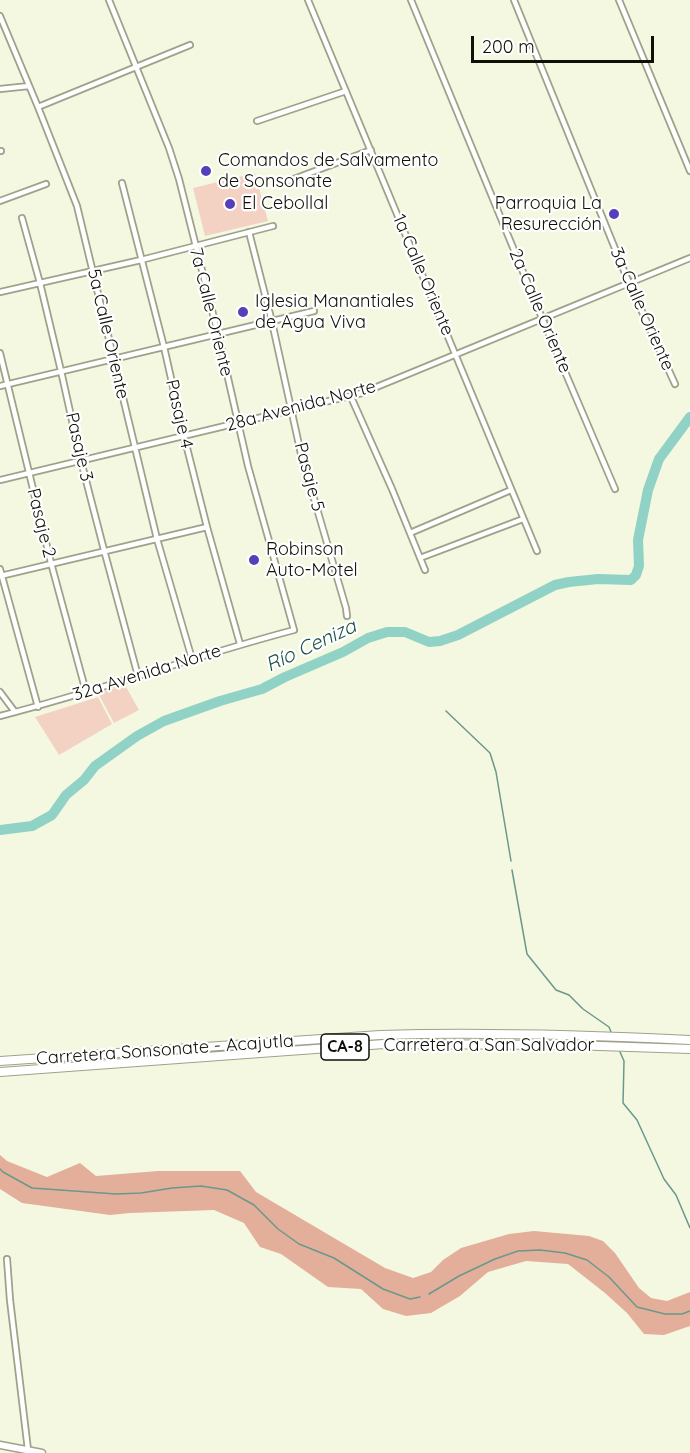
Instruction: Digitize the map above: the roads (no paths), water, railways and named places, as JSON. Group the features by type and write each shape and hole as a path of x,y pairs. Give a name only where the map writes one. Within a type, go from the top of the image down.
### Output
{"highway":[{"name":"Carretera Sonsonate - Acajutla","path":"0,1061 392,1035 516,1034 690,1040"},
{"name":"Carretera a San Salvador","path":"0,1071 384,1044 570,1045 690,1050"}],"street":[{"name":"7a Calle Oriente","path":"109,0 174,163 254,487 294,630"},
{"name":"1a Calle Oriente","path":"308,0 537,551"},
{"name":"2a Calle Oriente","path":"411,0 615,489"},
{"name":"3a Calle Oriente","path":"514,0 629,283 675,384"},
{"path":"619,0 690,171"},
{"name":"5a Calle Oriente","path":"0,16 78,206 157,539 192,659"},
{"path":"38,107 190,45"},
{"path":"0,89 29,86"},
{"path":"257,121 346,91"},
{"path":"283,183 371,150"},
{"name":"Pasaje 4","path":"122,183 207,527 240,644"},
{"path":"0,201 46,184"},
{"name":"Pasaje 3","path":"22,218 62,371 81,461 138,676"},
{"path":"0,291 141,260 273,226"},
{"name":"Pasaje 5","path":"249,232 272,321 301,454 347,616"},
{"name":"28a Avenida Norte","path":"0,480 351,397 690,258"},
{"path":"0,386 314,312"},
{"name":"Pasaje 2","path":"0,352 51,563 86,692"},
{"path":"351,397 425,570"},
{"path":"410,533 511,490"},
{"path":"420,558 523,519"},
{"path":"1,576 207,527"},
{"path":"0,569 38,706"},
{"name":"32a Avenida Norte","path":"0,716 294,630"},
{"path":"0,692 15,712"},
{"path":"7,1260 28,1450"},
{"path":"0,1445 42,1453"}],"waterway":[{"name":"Río Ceniza","path":"0,830 32,826 52,815 66,795 84,780 95,766 137,736 164,721 262,689 368,638 387,632 405,632 429,642 440,641 458,635 555,585 598,579 631,580 636,575 639,566 638,540 648,490 659,459 690,417"},
{"path":"446,711 490,753 496,772 511,861"},
{"path":"512,870 527,954 556,990 569,995 583,1009 609,1027 611,1032"},
{"path":"620,1052 624,1061 623,1103 637,1120 664,1179 676,1195 690,1228"},
{"path":"0,1169 32,1188 116,1194 201,1186 227,1190 254,1205 278,1229 299,1244 334,1258 383,1289 410,1299 420,1297"},
{"path":"429,1294 459,1276 495,1259 518,1251 540,1250 565,1253 587,1260 609,1277 637,1307 665,1314 682,1314 690,1311"}],"place":[{"name":"Comandos de Salvamento de Sonsonate","path":"206,171"},
{"name":"El Cebollal","path":"230,204"},
{"name":"Parroquia La Resurección","path":"614,214"},
{"name":"Iglesia Manantiales de Agua Viva","path":"243,312"},
{"name":"Robinson Auto-Motel","path":"254,560"}]}
